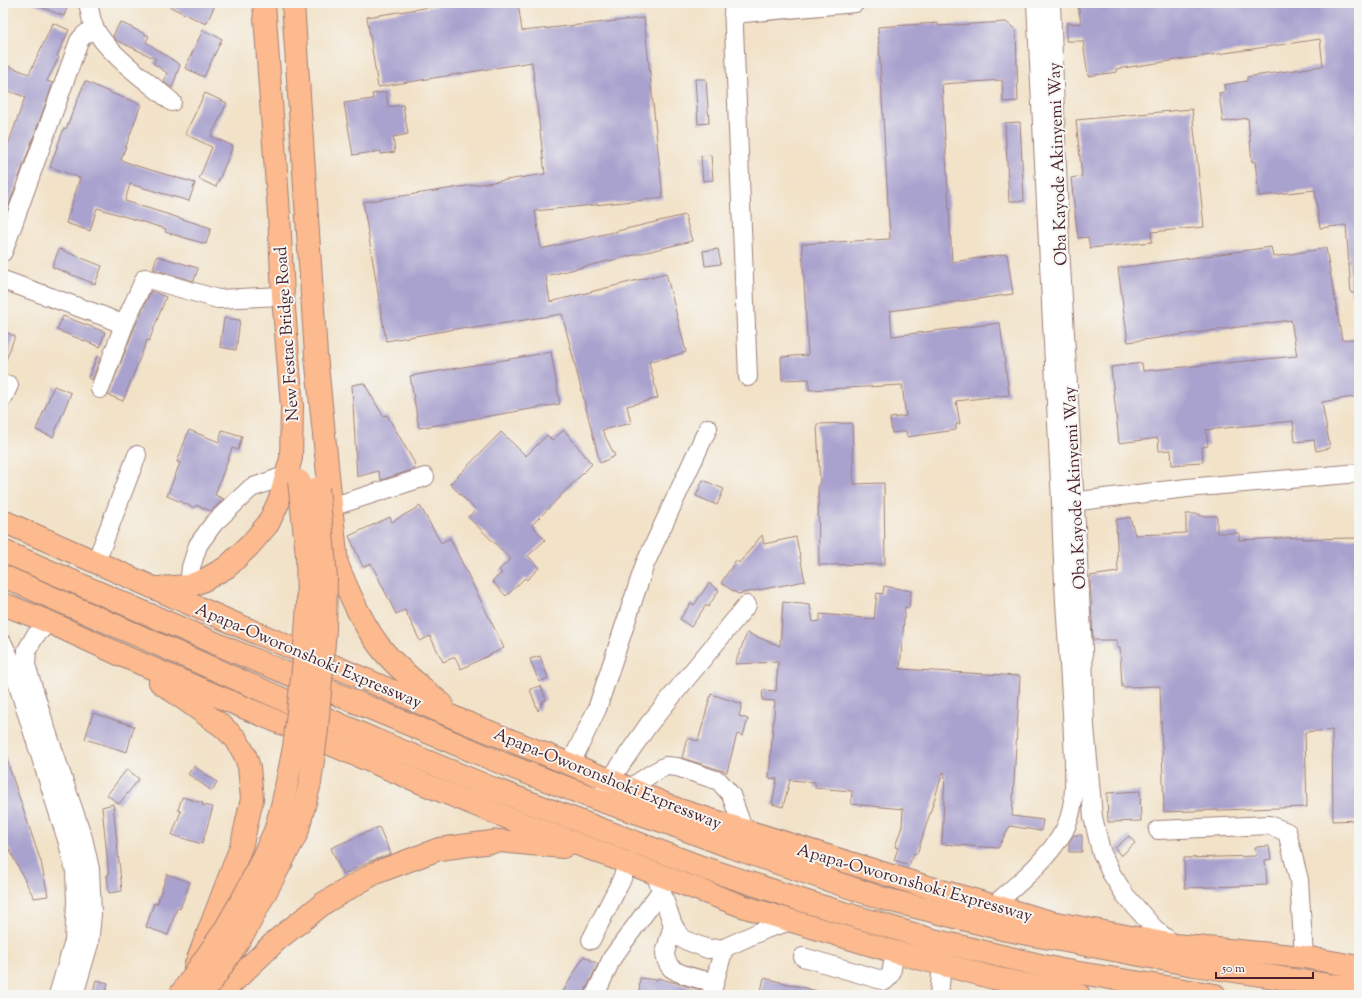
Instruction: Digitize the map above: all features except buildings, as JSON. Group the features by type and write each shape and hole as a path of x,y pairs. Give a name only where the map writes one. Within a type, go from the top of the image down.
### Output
{"main road":[{"name":"New Festac Bridge Road","path":"154,588 189,586 204,580 227,567 249,546 268,524 280,499 302,482 291,458 292,407 264,3"},
{"path":"293,3 303,179 316,355 337,564 347,590 366,625 384,652 410,678 467,723"},
{"path":"191,991 247,890 275,831 283,802 295,740 304,660 308,604 300,413 286,201 277,179"},
{"path":"302,482 311,412 296,201 303,179"},
{"name":"Apapa-Oworonshoki Expressway","path":"3,521 467,723 679,810 913,883 1052,922 1174,945 1304,957 1359,967"},
{"name":"Apapa-Oworonshoki Expressway","path":"3,551 224,647 504,764 731,847 881,898 1007,930 1194,965 1328,985 1359,987"},
{"path":"3,576 373,739 487,786 704,868 804,901 933,940 1061,970 1215,995"},
{"path":"3,604 49,622 123,656 429,786 503,816 628,863 658,882 894,952 994,978 1079,995"},
{"path":"123,656 222,726 236,739 245,755 249,767 252,799 242,844 191,991"},
{"path":"218,995 278,939 324,903 375,873 439,849 499,840 593,850"}],"street":[{"path":"88,3 94,27 104,43 118,57 172,102"},
{"path":"748,377 733,8 854,3"},
{"name":"Oba Kayode Akinyemi Way","path":"1036,3 1068,503 1083,648 1085,726 1093,817 1101,851 1111,873 1125,895 1154,928 1174,945"},
{"name":"Oba Kayode Akinyemi Way","path":"994,905 1030,873 1064,830 1071,812 1074,775 1063,568 1068,503 1051,3"},
{"path":"3,252 79,41 94,27"},
{"path":"100,389 124,325 145,278 218,299 284,296"},
{"path":"3,280 124,325"},
{"path":"570,765 597,709 646,564 708,428"},
{"path":"96,562 137,455"},
{"path":"1068,503 1187,488 1359,473"},
{"path":"331,507 425,477"},
{"path":"189,586 191,567 198,545 214,523 251,488 302,482"},
{"path":"619,785 649,724 747,605"},
{"path":"49,622 35,636 27,650 26,665 83,838 90,869 92,914 89,944 74,995"},
{"path":"3,644 12,664 68,843 75,871 76,903 74,941 58,995"},
{"path":"599,800 619,785 651,774 666,766 677,767 719,781 731,795 744,831"},
{"path":"1158,830 1269,825 1287,832 1299,880 1304,957"},
{"path":"591,940 628,863"},
{"path":"658,882 673,925 682,939 708,949 724,948 766,929 791,922"},
{"path":"596,995 612,958 658,882"},
{"path":"673,925 665,953 665,958 671,968 713,989 724,948"},
{"path":"803,957 885,981 890,974 894,952"},
{"path":"939,995 942,964"}]}
